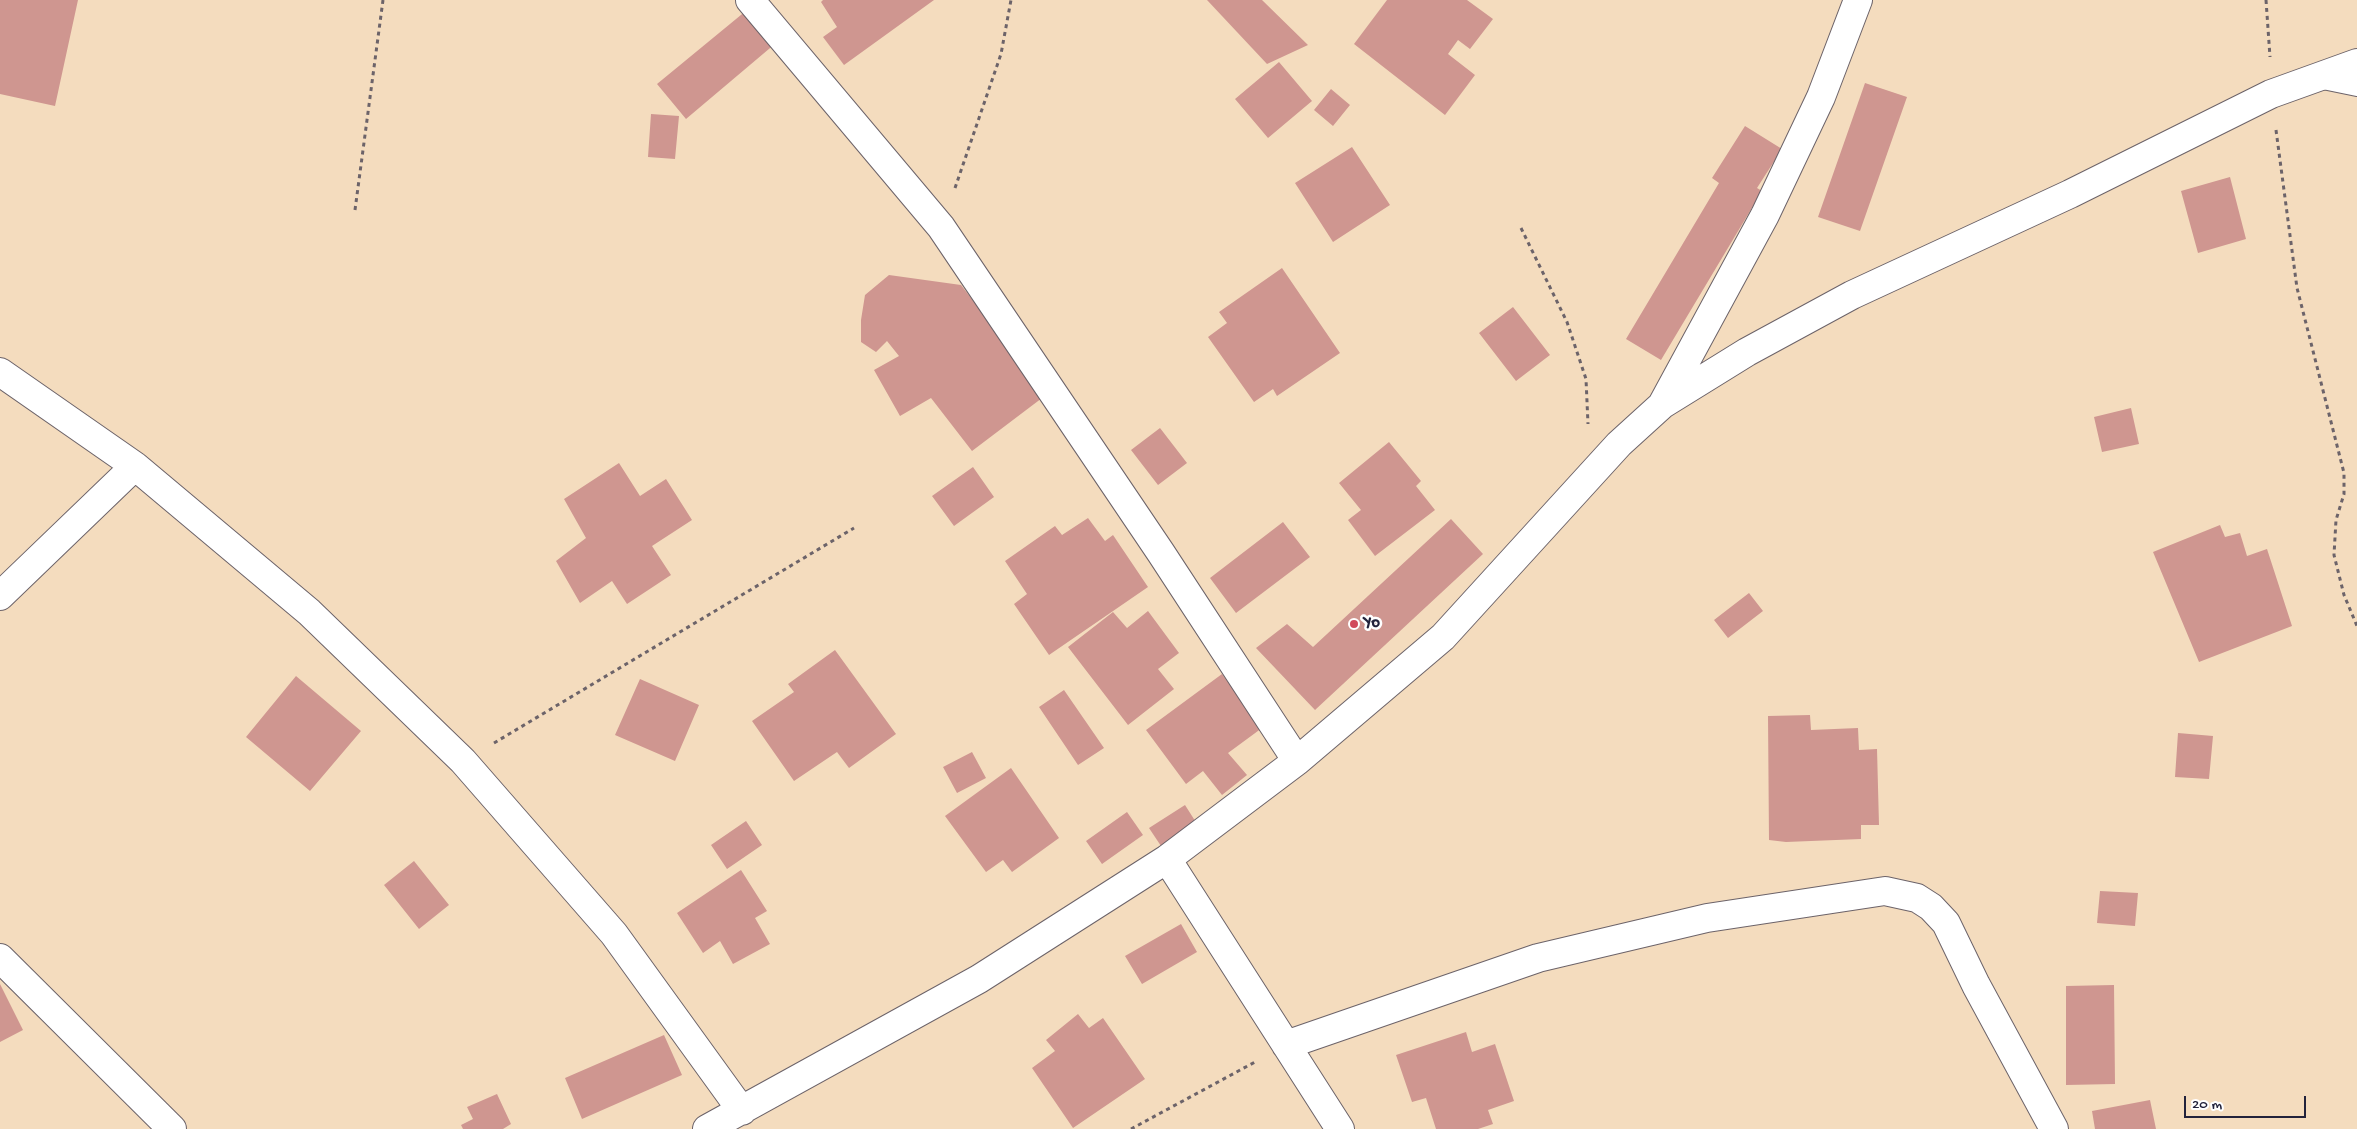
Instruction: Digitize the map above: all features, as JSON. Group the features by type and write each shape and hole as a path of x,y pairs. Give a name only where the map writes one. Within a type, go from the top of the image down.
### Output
{"street":[{"path":"750,0 941,227 1161,553 1298,761"},
{"path":"1663,404 1765,215 1821,97 1858,0"},
{"path":"706,1129 742,1111 979,979 1166,859 1298,761 1443,637 1619,444 1663,404 1747,352 1852,295 2070,194 2271,94 2357,63"},
{"path":"0,372 135,466 309,612 463,761 614,934 742,1111"},
{"path":"0,596 135,466"},
{"path":"1166,859 1340,1129"},
{"path":"1286,1045 1538,958 1707,918 1885,891 1916,898 1931,907 1946,923 1976,985 2054,1129"},
{"path":"0,958 172,1129"}],"lane":[{"path":"2316,79 2357,87"}],"path":[{"path":"355,210 383,0"},
{"path":"941,227 1001,54 1010,0"},
{"path":"2266,0 2271,94 2297,288 2344,473 2344,494 2336,520 2334,555 2344,594 2357,626"},
{"path":"1521,228 1567,322 1586,379 1587,428"},
{"path":"463,761 854,528"},
{"path":"1131,1129 1286,1045"}],"building":[{"path":"0,0 78,0 55,106 0,94"},
{"path":"823,0 934,0 844,65 823,37 837,27 821,2"},
{"path":"1207,0 1262,0 1308,45 1267,64"},
{"path":"1387,0 1467,0 1493,19 1470,49 1458,40 1448,54 1475,75 1445,115 1354,44"},
{"path":"747,10 776,43 686,119 657,84"},
{"path":"1279,62 1312,101 1268,138 1235,99"},
{"path":"1865,83 1907,97 1860,231 1818,217"},
{"path":"1331,89 1350,105 1333,126 1314,110"},
{"path":"651,114 679,116 675,159 648,157"},
{"path":"1745,126 1782,149 1757,188 1762,191 1661,360 1626,339 1719,183 1712,178"},
{"path":"1352,147 1390,205 1333,242 1295,183"},
{"path":"2230,177 2246,239 2198,253 2181,191"},
{"path":"1282,268 1340,353 1277,396 1273,389 1254,402 1208,337 1227,323 1219,312"},
{"path":"889,275 961,285 1046,395 972,451 931,398 900,416 874,370 899,356 887,341 876,352 861,342 861,320 865,295"},
{"path":"1513,307 1550,355 1516,381 1479,333"},
{"path":"2131,408 2139,444 2102,452 2094,417"},
{"path":"1160,428 1187,463 1158,485 1131,450"},
{"path":"1389,442 1421,481 1416,486 1435,510 1375,556 1348,520 1361,510 1339,483"},
{"path":"619,463 640,496 666,479 692,520 652,546 671,575 627,604 612,581 580,603 556,561 586,538 564,499"},
{"path":"973,467 994,497 954,526 932,496"},
{"path":"1088,518 1105,541 1113,535 1148,587 1049,655 1014,604 1027,594 1005,561 1055,526 1062,535"},
{"path":"1451,519 1483,554 1315,710 1256,648 1287,624 1313,647"},
{"path":"1283,522 1310,557 1236,613 1210,578"},
{"path":"2220,525 2225,537 2240,533 2247,556 2267,549 2292,626 2199,662 2153,552"},
{"path":"1749,593 1763,611 1728,638 1714,620"},
{"path":"1148,611 1179,653 1158,669 1174,689 1128,725 1068,647 1113,612 1127,628"},
{"path":"835,650 896,734 849,768 837,752 794,781 752,721 794,692 788,684"},
{"path":"1222,674 1262,728 1228,753 1247,775 1222,795 1203,771 1186,784 1146,730"},
{"path":"296,676 361,731 310,791 246,737"},
{"path":"640,679 699,705 675,761 615,735"},
{"path":"1064,690 1104,748 1078,765 1039,707"},
{"path":"1810,715 1811,730 1858,728 1859,750 1877,749 1879,825 1861,825 1861,839 1786,842 1769,840 1768,716"},
{"path":"2178,733 2213,736 2209,779 2175,777"},
{"path":"972,752 986,778 957,793 943,767"},
{"path":"1011,768 1059,838 1012,872 1003,860 986,872 945,816"},
{"path":"1185,805 1199,827 1163,849 1149,828"},
{"path":"1127,812 1143,835 1102,864 1086,841"},
{"path":"746,821 762,845 727,869 711,845"},
{"path":"414,861 449,905 419,929 384,885"},
{"path":"741,870 767,911 755,918 770,944 733,964 720,941 703,953 677,913"},
{"path":"2100,891 2138,893 2135,926 2097,923"},
{"path":"1181,924 1197,952 1142,984 1125,956"},
{"path":"0,984 23,1030 0,1042"},
{"path":"2114,985 2115,1084 2066,1085 2066,986"},
{"path":"1078,1014 1089,1028 1103,1018 1145,1079 1073,1128 1032,1068 1055,1051 1046,1040"},
{"path":"1466,1032 1472,1052 1495,1044 1514,1101 1488,1110 1493,1124 1478,1129 1436,1129 1426,1098 1412,1102 1396,1055"},
{"path":"664,1035 682,1075 582,1119 565,1078"},
{"path":"497,1094 511,1124 503,1129 463,1129 461,1125 473,1119 467,1107"},
{"path":"2150,1100 2156,1129 2095,1129 2092,1111"}],"place":[{"name":"Yo","path":"1354,624"}]}
